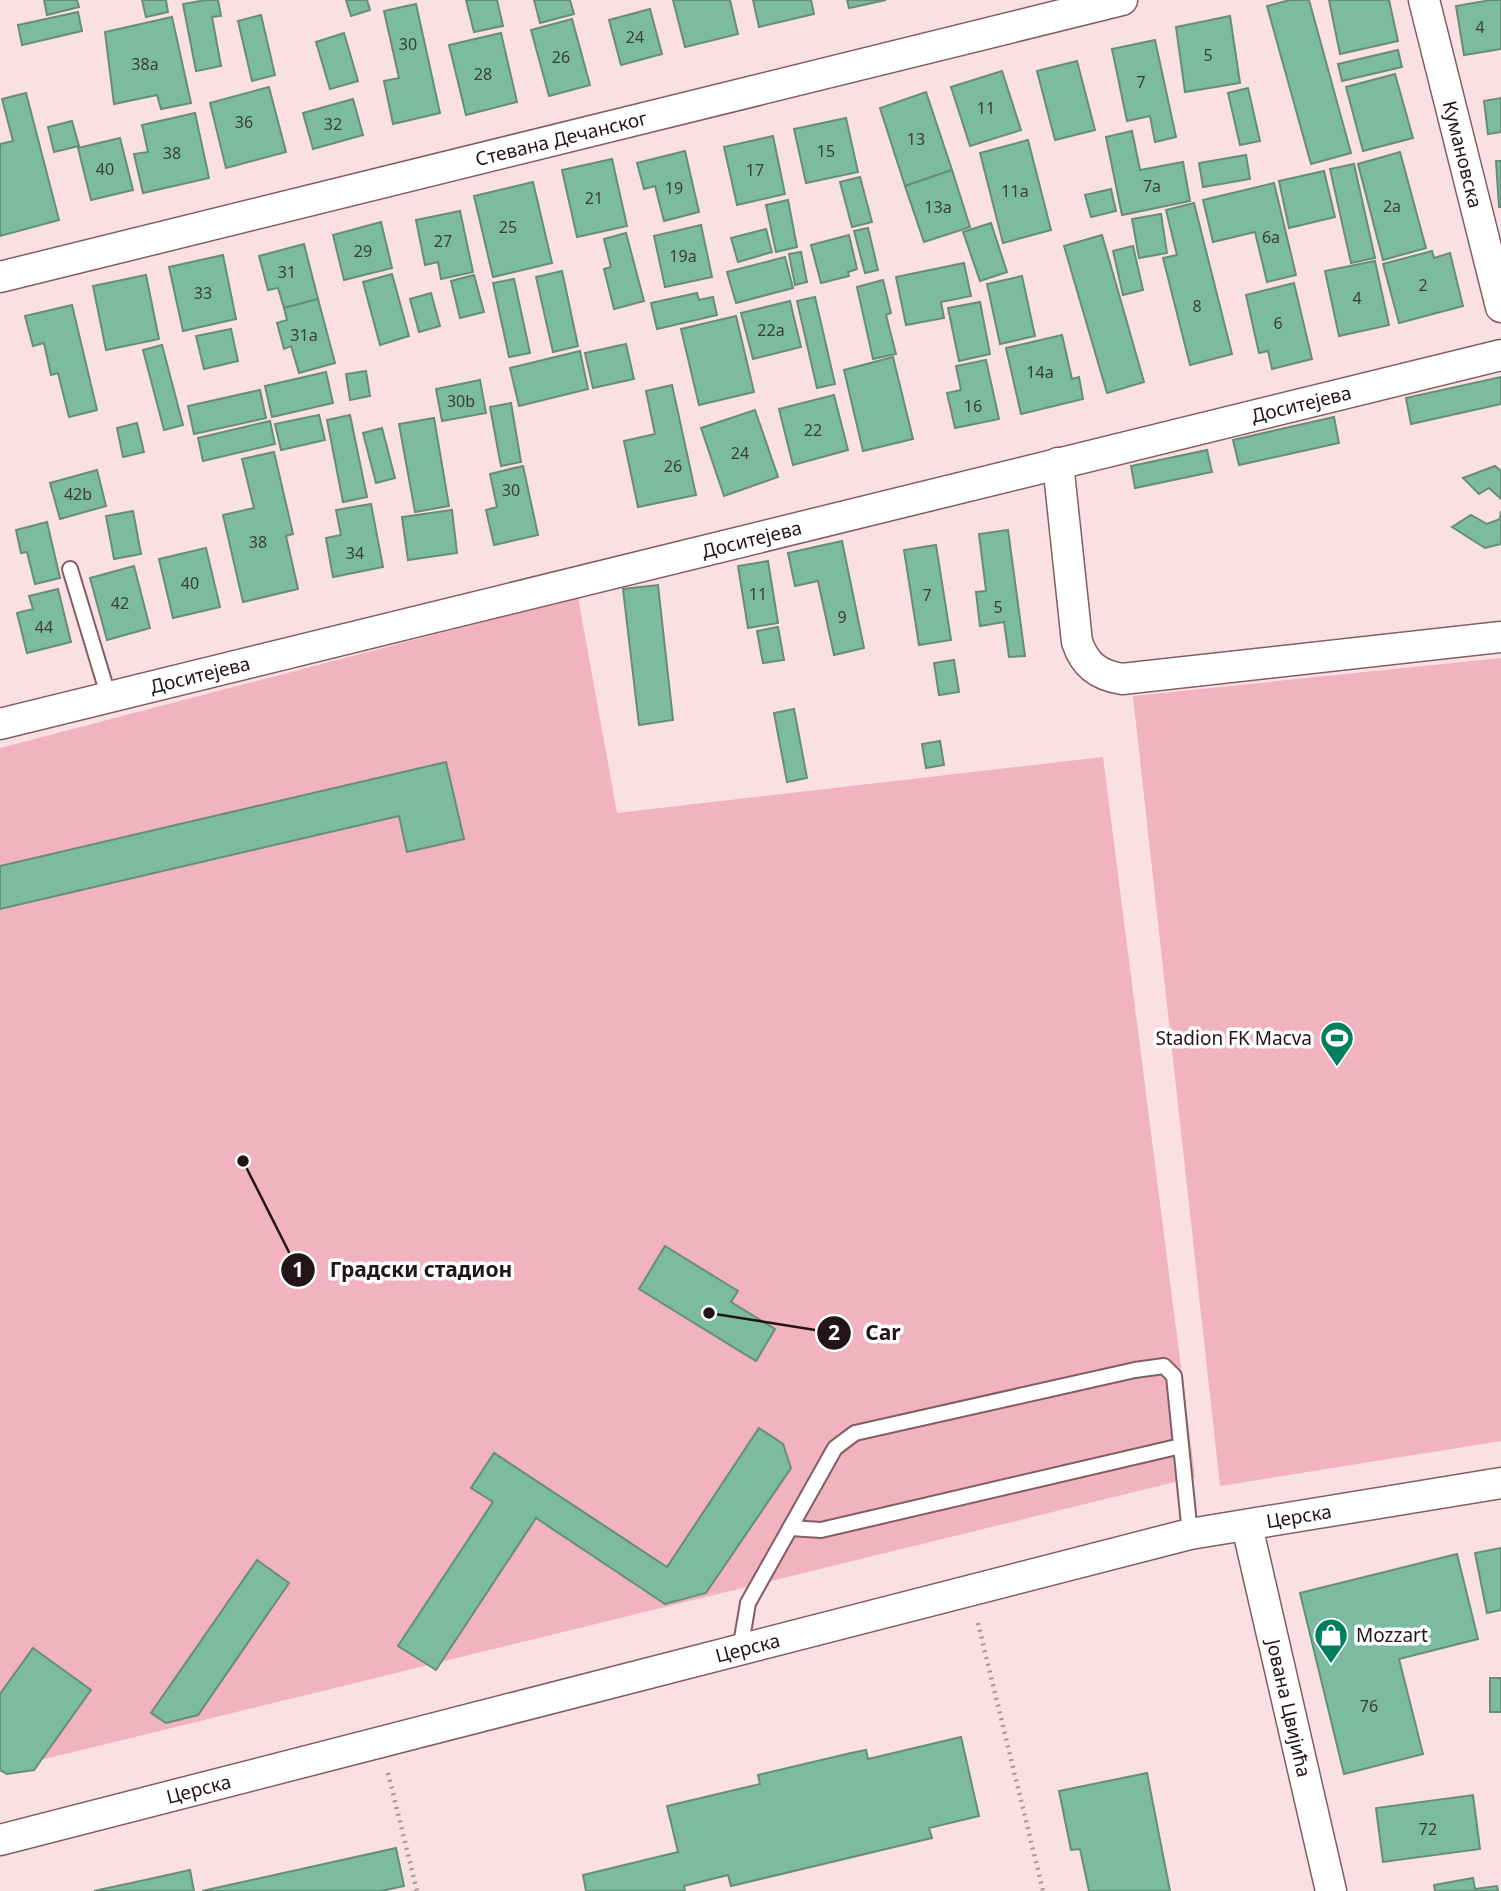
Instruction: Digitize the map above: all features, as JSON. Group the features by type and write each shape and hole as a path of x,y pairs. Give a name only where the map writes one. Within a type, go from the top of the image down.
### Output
{"street":[{"name":"Стевана Дечанског","path":"0,277 1122,0"},
{"name":"Кумановска","path":"1424,0 1501,307"},
{"name":"Доситејева","path":"0,724 1501,355"},
{"path":"1058,463 1077,642 1086,662 1107,676 1122,679 1501,637"},
{"name":"Церска","path":"0,1840 1190,1534 1501,1483"},
{"name":"Јована Цвијића","path":"1247,1526 1331,1891"}],"lane":[{"path":"70,569 108,698"},
{"path":"740,1650 748,1603 835,1448 855,1433 1164,1366 1174,1376 1190,1534"},
{"path":"790,1528 821,1530 1181,1446"}],"path":[{"path":"971,1591 1042,1891"},
{"path":"381,1743 417,1891"}],"shaded area":[{"path":"578,597 617,813 1103,757 1195,1477 0,1770 0,748"},
{"name":"Stadion FK Macva","path":"1501,658 1501,1441 1220,1486 1133,696"}],"building":[{"path":"44,0 77,0 79,7 47,15"},
{"path":"142,0 166,0 168,12 146,17"},
{"path":"218,0 221,16 212,17 221,66 196,71 183,4"},
{"path":"346,0 367,0 370,10 351,16"},
{"path":"466,0 497,0 503,26 474,32"},
{"path":"534,0 570,0 574,14 540,23"},
{"path":"673,0 730,0 738,34 685,47"},
{"path":"753,0 811,0 814,14 759,27"},
{"path":"847,0 886,0 849,8"},
{"path":"1290,0 1309,0 1351,153 1311,164 1267,6"},
{"path":"1329,0 1389,0 1398,41 1340,54"},
{"path":"1501,0 1501,49 1464,55 1456,6"},
{"path":"416,4 440,113 393,124 384,81 399,78 384,11"},
{"path":"650,9 662,54 621,65 609,20"},
{"path":"78,12 82,31 22,45 18,25"},
{"path":"261,15 275,75 252,81 238,21"},
{"path":"1230,16 1240,83 1185,92 1176,27"},
{"path":"172,17 191,103 161,109 157,95 114,104 105,32"},
{"path":"572,19 590,85 549,96 531,30"},
{"path":"344,33 358,81 330,89 316,42"},
{"path":"501,33 517,102 466,115 449,45"},
{"path":"1155,40 1176,137 1155,142 1150,116 1127,121 1112,49"},
{"path":"1398,50 1402,67 1342,81 1338,64"},
{"path":"1077,61 1095,130 1055,140 1037,71"},
{"path":"1002,71 1021,130 970,146 951,87"},
{"path":"1395,74 1413,138 1363,151 1346,87"},
{"path":"269,87 286,152 226,168 210,103"},
{"path":"1248,88 1260,141 1240,145 1228,93"},
{"path":"926,92 952,170 905,186 880,108"},
{"path":"26,93 59,220 0,236 0,144 13,141 2,99"},
{"path":"1501,98 1501,132 1488,134 1484,101"},
{"path":"353,99 363,135 313,149 303,113"},
{"path":"195,113 209,178 143,193 134,154 148,152 142,125"},
{"path":"846,118 858,172 806,183 794,129"},
{"path":"72,121 79,146 54,152 48,127"},
{"path":"1132,131 1140,170 1183,162 1190,201 1122,215 1106,137"},
{"path":"773,136 785,194 737,205 724,147"},
{"path":"120,138 133,190 91,200 78,148"},
{"path":"1028,140 1051,230 1003,243 980,153"},
{"path":"685,151 699,212 664,221 655,186 644,189 637,163"},
{"path":"1400,152 1426,248 1383,260 1358,164"},
{"path":"1246,155 1250,179 1203,187 1199,163"},
{"path":"612,159 627,226 577,237 562,170"},
{"path":"1496,161 1501,161 1501,207 1499,207"},
{"path":"1354,164 1375,258 1351,263 1330,169"},
{"path":"952,170 970,227 924,242 905,186"},
{"path":"1324,171 1335,217 1289,228 1279,181"},
{"path":"860,177 872,222 852,227 840,182"},
{"path":"533,182 552,263 493,277 474,196"},
{"path":"1274,183 1296,275 1267,282 1255,232 1213,242 1203,200"},
{"path":"1111,189 1116,211 1091,217 1085,195"},
{"path":"788,200 797,247 776,252 766,205"},
{"path":"1194,203 1232,354 1190,365 1163,258 1177,255 1166,210"},
{"path":"460,211 473,272 441,279 438,262 425,265 416,220"},
{"path":"1161,214 1167,253 1139,258 1132,219"},
{"path":"381,222 392,268 344,280 333,235"},
{"path":"991,223 1007,272 980,281 963,232"},
{"path":"701,225 712,277 665,287 654,236"},
{"path":"868,228 878,270 865,273 854,231"},
{"path":"766,229 772,252 738,262 731,238"},
{"path":"626,233 644,301 614,309 604,269 611,267 604,239"},
{"path":"849,235 857,269 848,272 849,276 821,283 811,245"},
{"path":"1102,235 1144,382 1107,393 1064,246"},
{"path":"304,244 318,299 284,308 278,288 268,290 259,256"},
{"path":"1133,246 1143,290 1123,295 1113,251"},
{"path":"1432,251 1434,258 1450,253 1463,306 1399,323 1383,264"},
{"path":"801,252 807,282 795,285 789,254"},
{"path":"223,255 236,319 183,331 169,267"},
{"path":"785,257 793,288 736,303 727,272"},
{"path":"1375,261 1389,325 1339,336 1325,271"},
{"path":"964,263 971,296 941,302 944,318 906,325 896,277"},
{"path":"562,271 578,346 553,352 536,277"},
{"path":"392,274 409,336 380,345 363,282"},
{"path":"146,275 159,339 106,350 93,286"},
{"path":"474,275 484,312 460,318 451,281"},
{"path":"1022,276 1035,336 1000,344 987,284"},
{"path":"514,279 530,353 509,357 493,283"},
{"path":"883,280 891,313 886,315 896,354 873,359 857,287"},
{"path":"1294,283 1312,359 1272,369 1268,351 1259,353 1246,295"},
{"path":"431,293 440,326 419,332 410,299"},
{"path":"697,293 699,300 713,297 717,315 657,329 651,303"},
{"path":"815,297 835,384 817,388 797,301"},
{"path":"318,299 335,363 299,373 291,346 284,349 277,323 287,320 284,308"},
{"path":"790,301 801,347 753,359 741,313"},
{"path":"980,302 990,354 959,361 948,308"},
{"path":"72,305 97,410 69,417 58,373 51,375 44,343 33,346 25,316"},
{"path":"736,316 754,392 699,405 681,329"},
{"path":"231,329 238,361 204,369 196,336"},
{"path":"1062,335 1072,379 1079,377 1083,399 1021,414 1006,348"},
{"path":"626,344 634,379 593,388 585,353"},
{"path":"162,345 183,425 164,430 143,350"},
{"path":"580,351 588,389 519,406 510,368"},
{"path":"893,357 913,439 863,451 844,370"},
{"path":"986,360 999,419 955,428 947,393 961,390 956,366"},
{"path":"366,371 370,396 350,400 346,374"},
{"path":"326,372 333,403 272,417 265,386"},
{"path":"1501,377 1501,404 1411,424 1406,398"},
{"path":"480,380 486,413 442,421 436,389"},
{"path":"672,385 696,495 638,507 624,441 655,434 646,391"},
{"path":"260,390 266,418 194,434 188,406"},
{"path":"834,395 848,450 793,465 779,409"},
{"path":"511,403 521,462 501,466 490,407"},
{"path":"755,410 778,477 724,496 701,428"},
{"path":"319,415 325,440 281,450 275,424"},
{"path":"350,415 367,497 343,502 327,420"},
{"path":"1334,417 1339,443 1239,465 1233,440"},
{"path":"434,418 449,506 415,512 399,424"},
{"path":"270,421 275,444 203,461 198,438"},
{"path":"137,423 144,452 123,457 117,428"},
{"path":"382,428 395,478 376,483 363,433"},
{"path":"1207,450 1212,472 1135,488 1131,466"},
{"path":"274,452 293,534 286,536 298,589 243,602 223,515 254,508 242,459"},
{"path":"523,466 538,535 494,545 486,510 497,507 490,474"},
{"path":"1495,466 1501,471 1501,499 1489,488 1479,494 1463,478"},
{"path":"97,470 106,506 60,519 50,483"},
{"path":"371,504 383,567 333,577 326,538 341,535 336,510"},
{"path":"452,510 457,553 408,560 402,517"},
{"path":"133,511 141,554 114,559 106,516"},
{"path":"1501,511 1501,544 1485,548 1452,527 1471,515 1487,524 1500,519"},
{"path":"47,522 60,578 35,584 27,552 21,553 16,530"},
{"path":"1008,530 1025,656 1009,657 1004,622 980,626 976,592 986,591 979,534"},
{"path":"842,541 864,648 834,655 818,581 795,586 788,553"},
{"path":"936,545 951,640 919,645 904,550"},
{"path":"206,548 220,607 173,618 159,559"},
{"path":"768,561 778,623 748,628 738,566"},
{"path":"134,566 150,628 107,640 90,578"},
{"path":"658,585 673,720 639,725 623,589"},
{"path":"58,589 71,642 27,653 17,613 33,609 29,596"},
{"path":"778,627 784,660 763,663 757,631"},
{"path":"954,660 959,692 939,695 934,663"},
{"path":"794,709 807,778 787,782 774,713"},
{"path":"940,741 944,765 926,768 922,744"},
{"path":"446,762 464,839 407,852 399,816 0,909 0,866"},
{"path":"665,1246 738,1291 731,1302 775,1329 756,1361 639,1289"},
{"path":"759,1428 783,1444 791,1468 706,1593 665,1604 536,1518 436,1670 398,1646 493,1502 471,1488 494,1453 667,1567"},
{"path":"1501,1548 1501,1610 1487,1613 1475,1553"},
{"path":"1457,1554 1478,1639 1399,1659 1423,1754 1344,1774 1300,1593"},
{"path":"257,1560 289,1583 198,1715 166,1723 151,1713"},
{"path":"33,1648 91,1690 34,1770 7,1774 0,1770 0,1694"},
{"path":"1490,1678 1501,1678 1501,1712 1490,1712"},
{"path":"961,1737 979,1816 929,1828 932,1838 731,1886 728,1875 684,1886 685,1891 586,1891 583,1875 678,1852 667,1806 760,1784 758,1775 851,1753 866,1750 868,1759"},
{"path":"1147,1773 1170,1891 1089,1891 1080,1849 1071,1850 1059,1791"},
{"path":"1473,1795 1480,1849 1383,1862 1376,1808"},
{"path":"396,1848 404,1886 381,1891 202,1891"},
{"path":"190,1870 194,1891 94,1891 145,1880"},
{"path":"1473,1878 1475,1889 1497,1886 1498,1891 1435,1891 1434,1885"}],"place":[{"name":"Stadion FK Macva","path":"1337,1068"},
{"name":"Градски стадион","path":"243,1161"},
{"name":"Car","path":"709,1313"},
{"name":"Mozzart","path":"1331,1665"}]}
